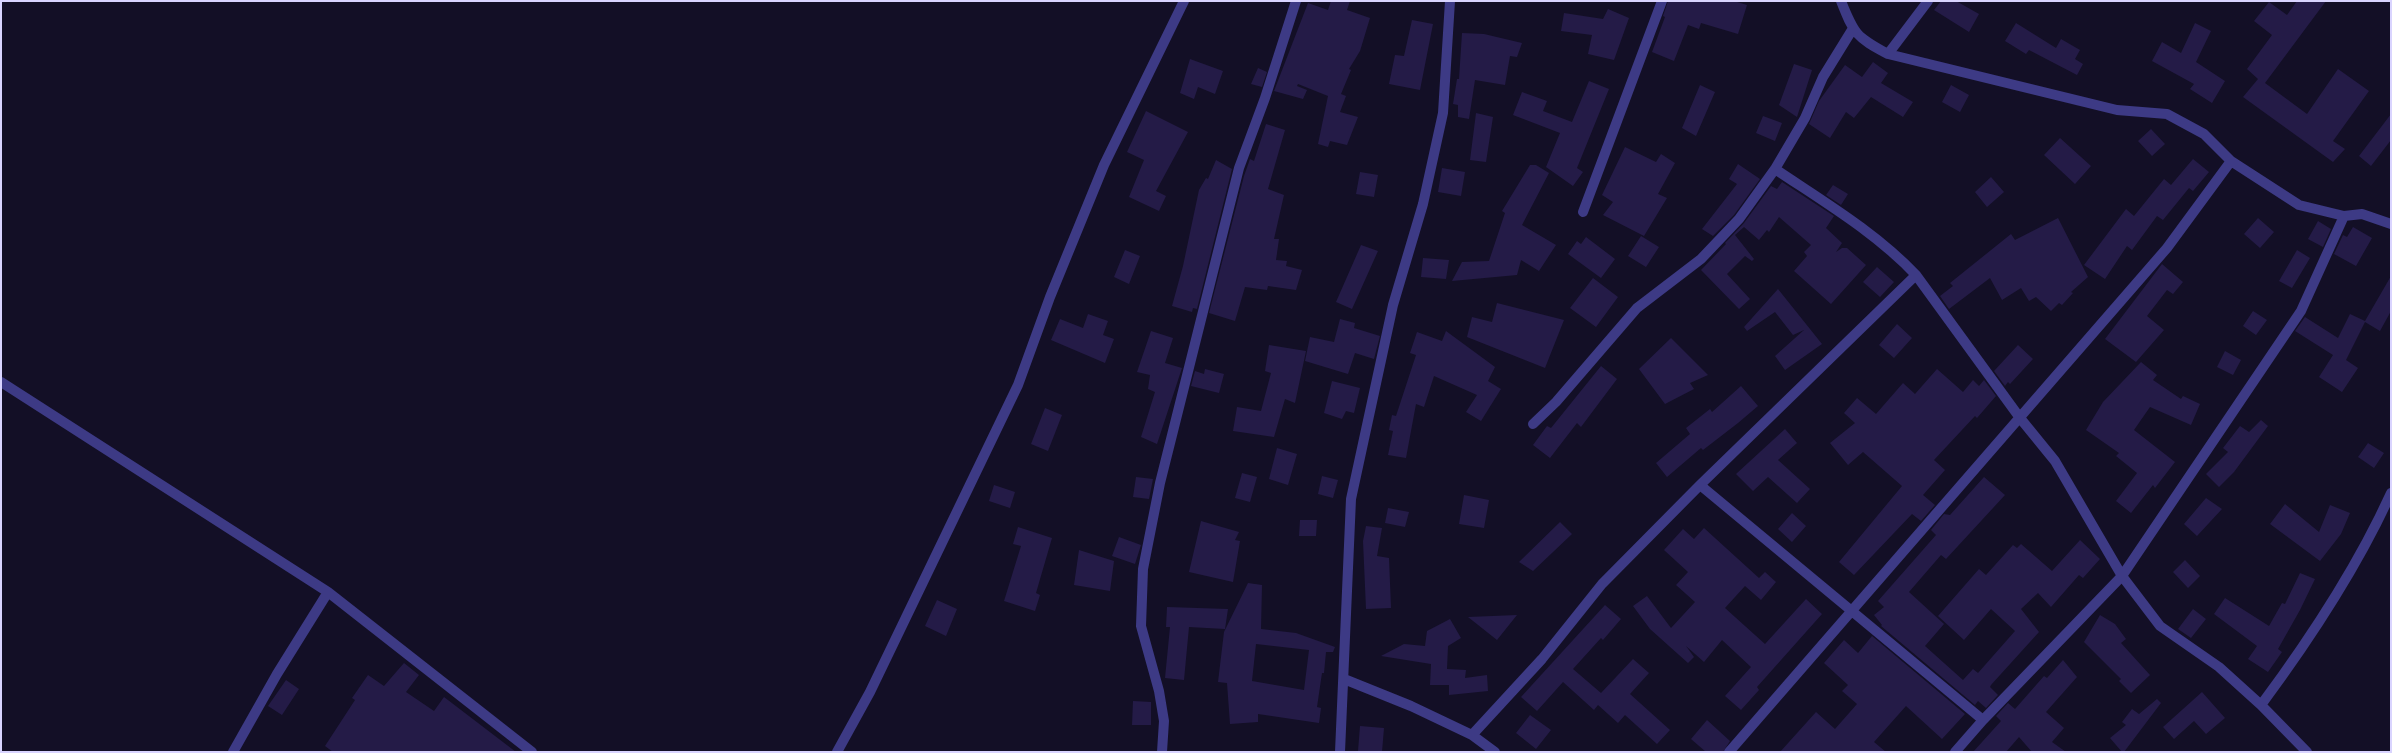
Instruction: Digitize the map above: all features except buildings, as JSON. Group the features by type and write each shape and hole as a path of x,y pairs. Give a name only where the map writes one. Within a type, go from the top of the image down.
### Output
{"street":[{"path":"837,752 870,692 1018,385 1050,297 1101,172 1184,1"},
{"path":"1162,752 1164,721 1159,692 1141,626 1143,569 1160,483 1239,168 1265,98 1296,1"},
{"path":"1340,752 1350,499 1394,305 1423,204 1443,113 1450,1"},
{"path":"1583,212 1662,1"},
{"path":"1841,1 1852,30 1869,44 1888,54 2117,110 2167,114 2204,134 2231,161 2299,205 2344,216 2362,214 2391,224"},
{"path":"1888,54 1928,1"},
{"path":"1533,424 1556,402 1637,308 1701,259 1728,230 1775,169 1806,118 1823,77 1852,30"},
{"path":"1729,752 2167,248 2231,161"},
{"path":"1775,169 1846,216 1896,255 1916,275 2020,418 2055,461 2122,576 2160,626 2219,666 2261,705 2307,752"},
{"path":"1955,752 1983,720 2122,576 2301,311 2344,216"},
{"path":"1472,735 1542,659 1602,584 1700,485 1916,275"},
{"path":"1,382 328,592 532,752"},
{"path":"1700,485 1853,610 1983,720"},
{"path":"2261,705 2308,642 2380,518 2391,493"},
{"path":"233,752 277,674 328,592"},
{"path":"1344,679 1411,706 1472,735 1495,752"}]}
